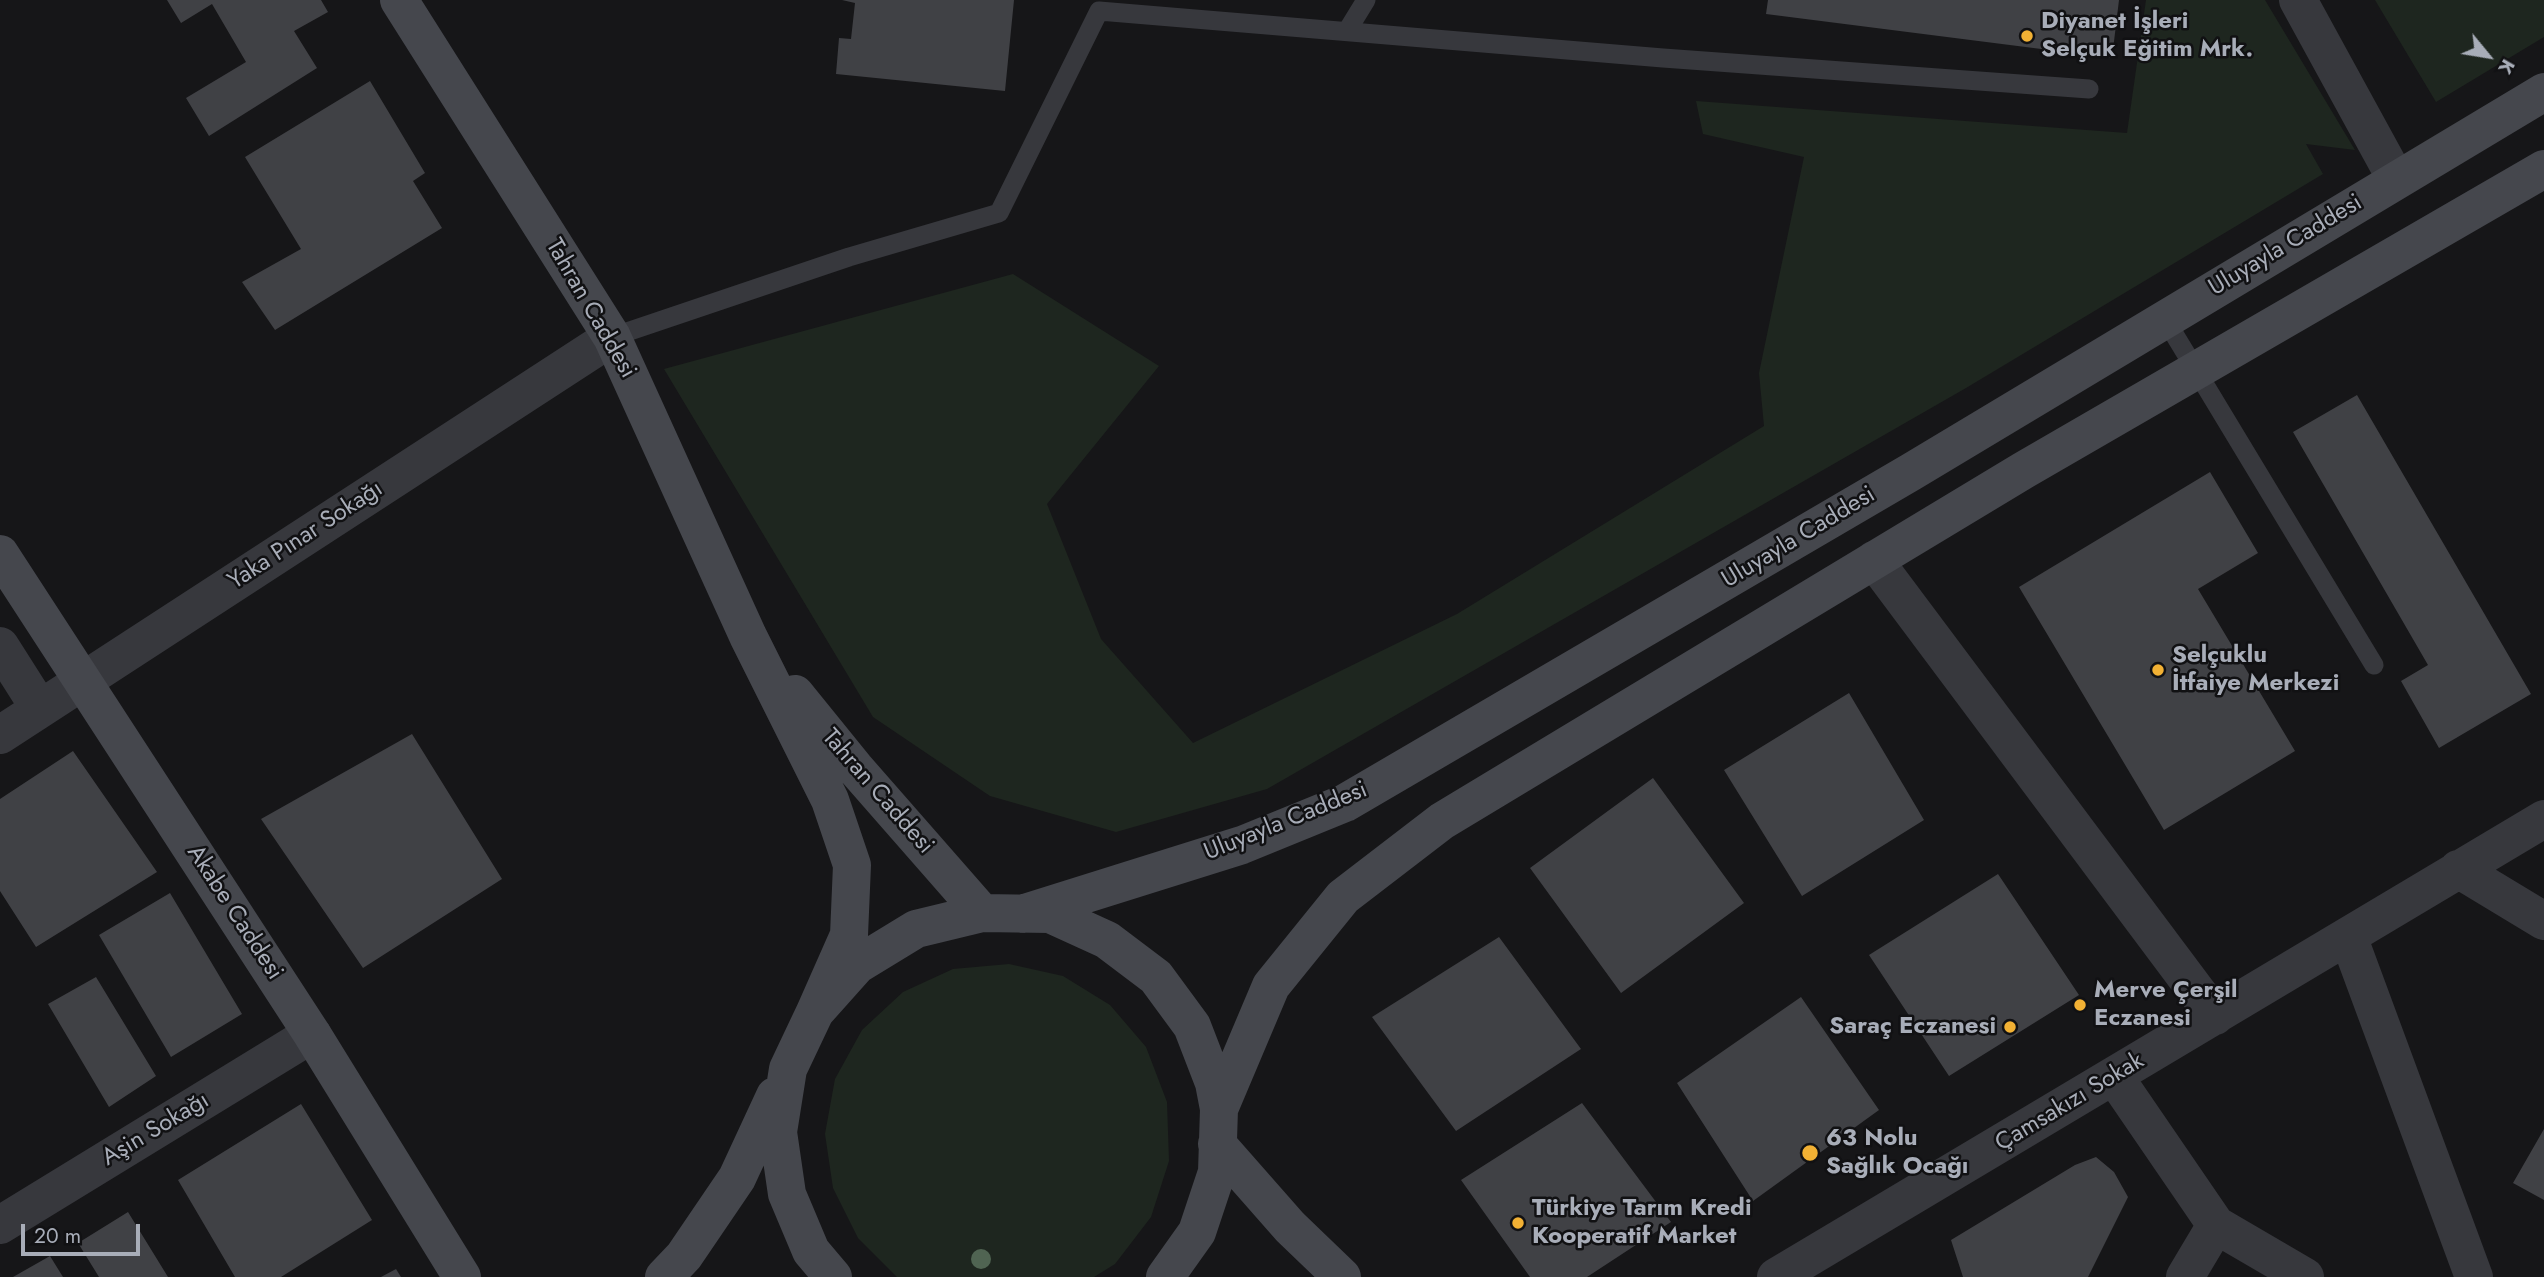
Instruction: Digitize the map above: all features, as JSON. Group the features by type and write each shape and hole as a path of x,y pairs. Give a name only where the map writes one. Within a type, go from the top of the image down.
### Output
{"main road":[{"name":"Tahran Caddesi","path":"399,0 612,337 748,636 830,800 852,864 849,935 815,1012"},
{"name":"Uluyayla Caddesi","path":"1022,914 1242,845 1345,803 1622,643 2544,92"},
{"path":"1218,1126 1271,986 1343,897 1442,821 1874,560 2544,169"},
{"name":"Akabe Caddesi","path":"0,554 312,1034 462,1277"},
{"name":"Tahran Caddesi","path":"748,636 855,768 982,913"},
{"path":"664,1277 684,1256 737,1178 815,1012 857,965 916,929 982,913 1050,914 1107,940 1156,977 1192,1026 1214,1083 1218,1126 1216,1172 1196,1232 1165,1277"},
{"path":"788,1069 778,1132 787,1194 811,1251 833,1277"},
{"path":"1218,1126 1290,1227 1342,1277"}],"street":[{"path":"2298,0 2396,179"},
{"name":"Yaka Pınar Sokağı","path":"0,735 612,337"},
{"path":"1874,560 2216,1016"},
{"path":"0,646 40,709"},
{"name":"Çamsakızı Sokak","path":"1776,1277 2544,819"},
{"path":"2458,869 2544,921"},
{"path":"2348,936 2474,1277"},
{"name":"Aşin Sokağı","path":"0,1225 312,1034"},
{"path":"2114,1076 2217,1225 2305,1277"},
{"path":"2185,1277 2217,1225"}],"lane":[{"path":"1347,32 1366,0"},
{"path":"612,337 849,257 999,213 1099,11 1649,57 2089,89"},
{"path":"2165,319 2374,665"}],"shaded area":[{"path":"2146,0 2265,0 2355,150 2306,144 2323,174 1966,388 1267,789 1116,832 990,796 873,717 664,369 1013,274 1159,366 1047,504 1101,639 1193,743 1457,614 1764,426 1759,373 1804,157 1703,134 1696,101 2127,133"},
{"path":"2375,0 2544,0 2544,37 2436,102"},
{"path":"1009,964 1063,976 1110,1005 1146,1047 1167,1102 1169,1161 1151,1217 1115,1264 1094,1277 897,1277 858,1238 833,1188 825,1134 835,1079 862,1030 903,992 953,969"}],"building":[{"path":"167,0 321,0 328,12 294,31 317,68 209,136 186,98 246,62 212,4 181,23"},
{"path":"842,0 1014,0 1005,91 836,74 839,38 851,39 855,3"},
{"name":"Diyanet İşleri Selçuk Eğitim Mrk.","path":"1768,0 2119,0 2112,58 1766,14"},
{"path":"370,81 425,173 413,181 442,228 275,330 242,282 301,249 245,157"},
{"path":"2357,395 2531,694 2439,748 2401,681 2428,665 2293,432"},
{"name":"Selçuklu İtfaiye Merkezi","path":"2210,472 2258,553 2198,589 2295,751 2164,830 2019,587"},
{"path":"1849,693 1924,820 1802,896 1724,770"},
{"path":"412,734 502,879 363,968 261,819"},
{"path":"73,751 157,872 36,947 0,891 0,799"},
{"path":"1653,778 1744,903 1621,993 1530,868"},
{"path":"1998,874 2079,995 1949,1076 1869,955"},
{"path":"170,893 242,1014 171,1057 99,935"},
{"path":"1499,937 1581,1049 1456,1131 1372,1017"},
{"path":"96,977 156,1076 109,1107 48,1004"},
{"path":"1801,997 1879,1110 1753,1201 1677,1083"},
{"path":"1582,1103 1671,1222 1587,1277 1530,1277 1461,1180"},
{"path":"301,1104 372,1220 281,1277 235,1277 178,1180"},
{"path":"2544,1129 2544,1200 2513,1183"},
{"path":"2096,1157 2114,1172 2128,1197 2088,1277 1963,1277 1951,1240 2075,1165"},
{"path":"128,1212 168,1277 99,1277 78,1243"},
{"path":"50,1256 63,1277 13,1277"},
{"path":"396,1269 401,1277 381,1277"}],"place":[{"name":"Diyanet İşleri Selçuk Eğitim Mrk.","path":"2027,36"},
{"name":"Selçuklu İtfaiye Merkezi","path":"2158,670"},
{"name":"Merve Çerşil Eczanesi","path":"2080,1005"},
{"name":"Saraç Eczanesi","path":"2010,1027"},
{"name":"63 Nolu Sağlık Ocağı","path":"1810,1153"},
{"name":"Türkiye Tarım Kredi Kooperatif Market","path":"1518,1223"}]}
